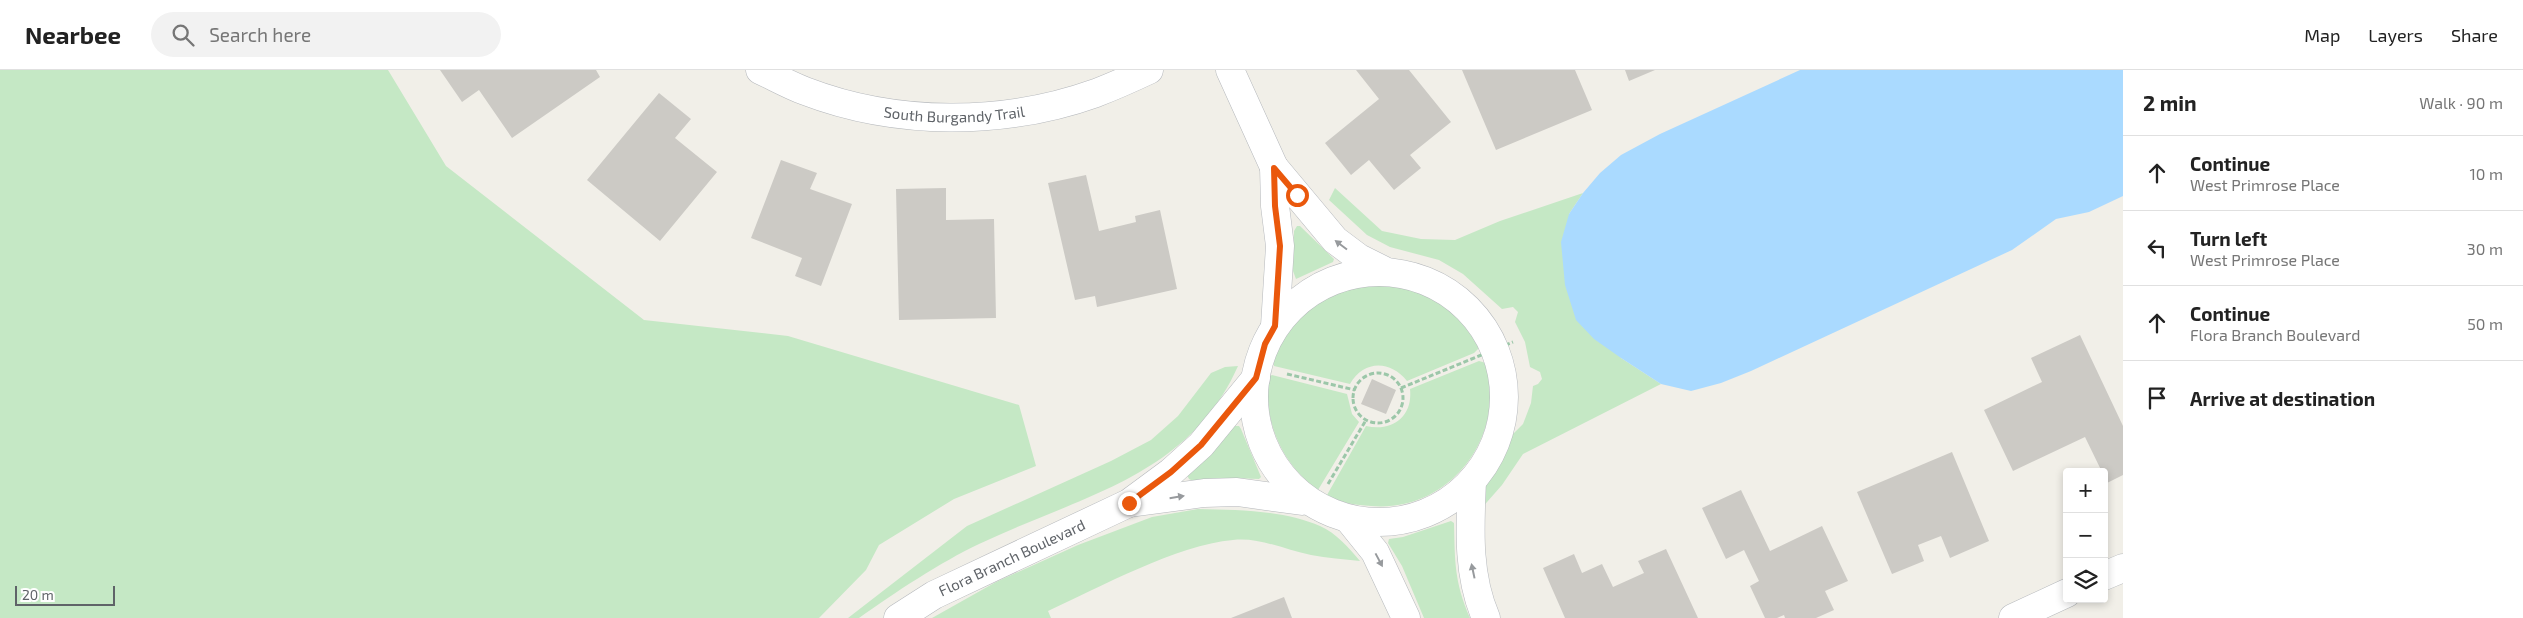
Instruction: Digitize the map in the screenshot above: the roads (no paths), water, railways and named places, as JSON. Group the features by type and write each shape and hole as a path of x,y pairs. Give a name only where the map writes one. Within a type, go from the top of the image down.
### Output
{"street":[{"name":"South Burgandy Trail","path":"760,70 805,91 864,108 928,117 989,116 1043,108 1096,93 1149,70"},
{"path":"1230,70 1274,168 1335,240 1359,258 1382,270"},
{"path":"1274,168 1275,206 1280,246 1275,326"},
{"name":"Flora Branch Boulevard","path":"1129,503 1204,492 1237,492 1308,504 1350,521 1378,523 1404,519 1429,511 1452,498 1472,481 1488,458 1501,423 1504,405 1504,346 1451,293 1430,281 1406,273 1382,270 1351,274 1321,285 1296,302 1275,326 1265,344 1268,375 1255,405 1260,432 1282,480 1308,504"},
{"name":"Flora Branch Boulevard","path":"898,618 934,595 1129,503 1171,472 1201,445 1268,375"},
{"path":"1472,481 1470,560 1479,600 1486,618"},
{"path":"1350,521 1375,552 1391,582 1406,618"},
{"path":"2108,574 2123,568"},
{"path":"2013,618 2063,595"}],"water":[{"path":"1800,70 2123,70 2123,196 2089,212 2056,219 2012,250 1751,371 1721,383 1691,391 1661,384 1594,339 1576,320 1565,285 1561,242 1569,214 1600,173 1621,155 1660,134"}]}
